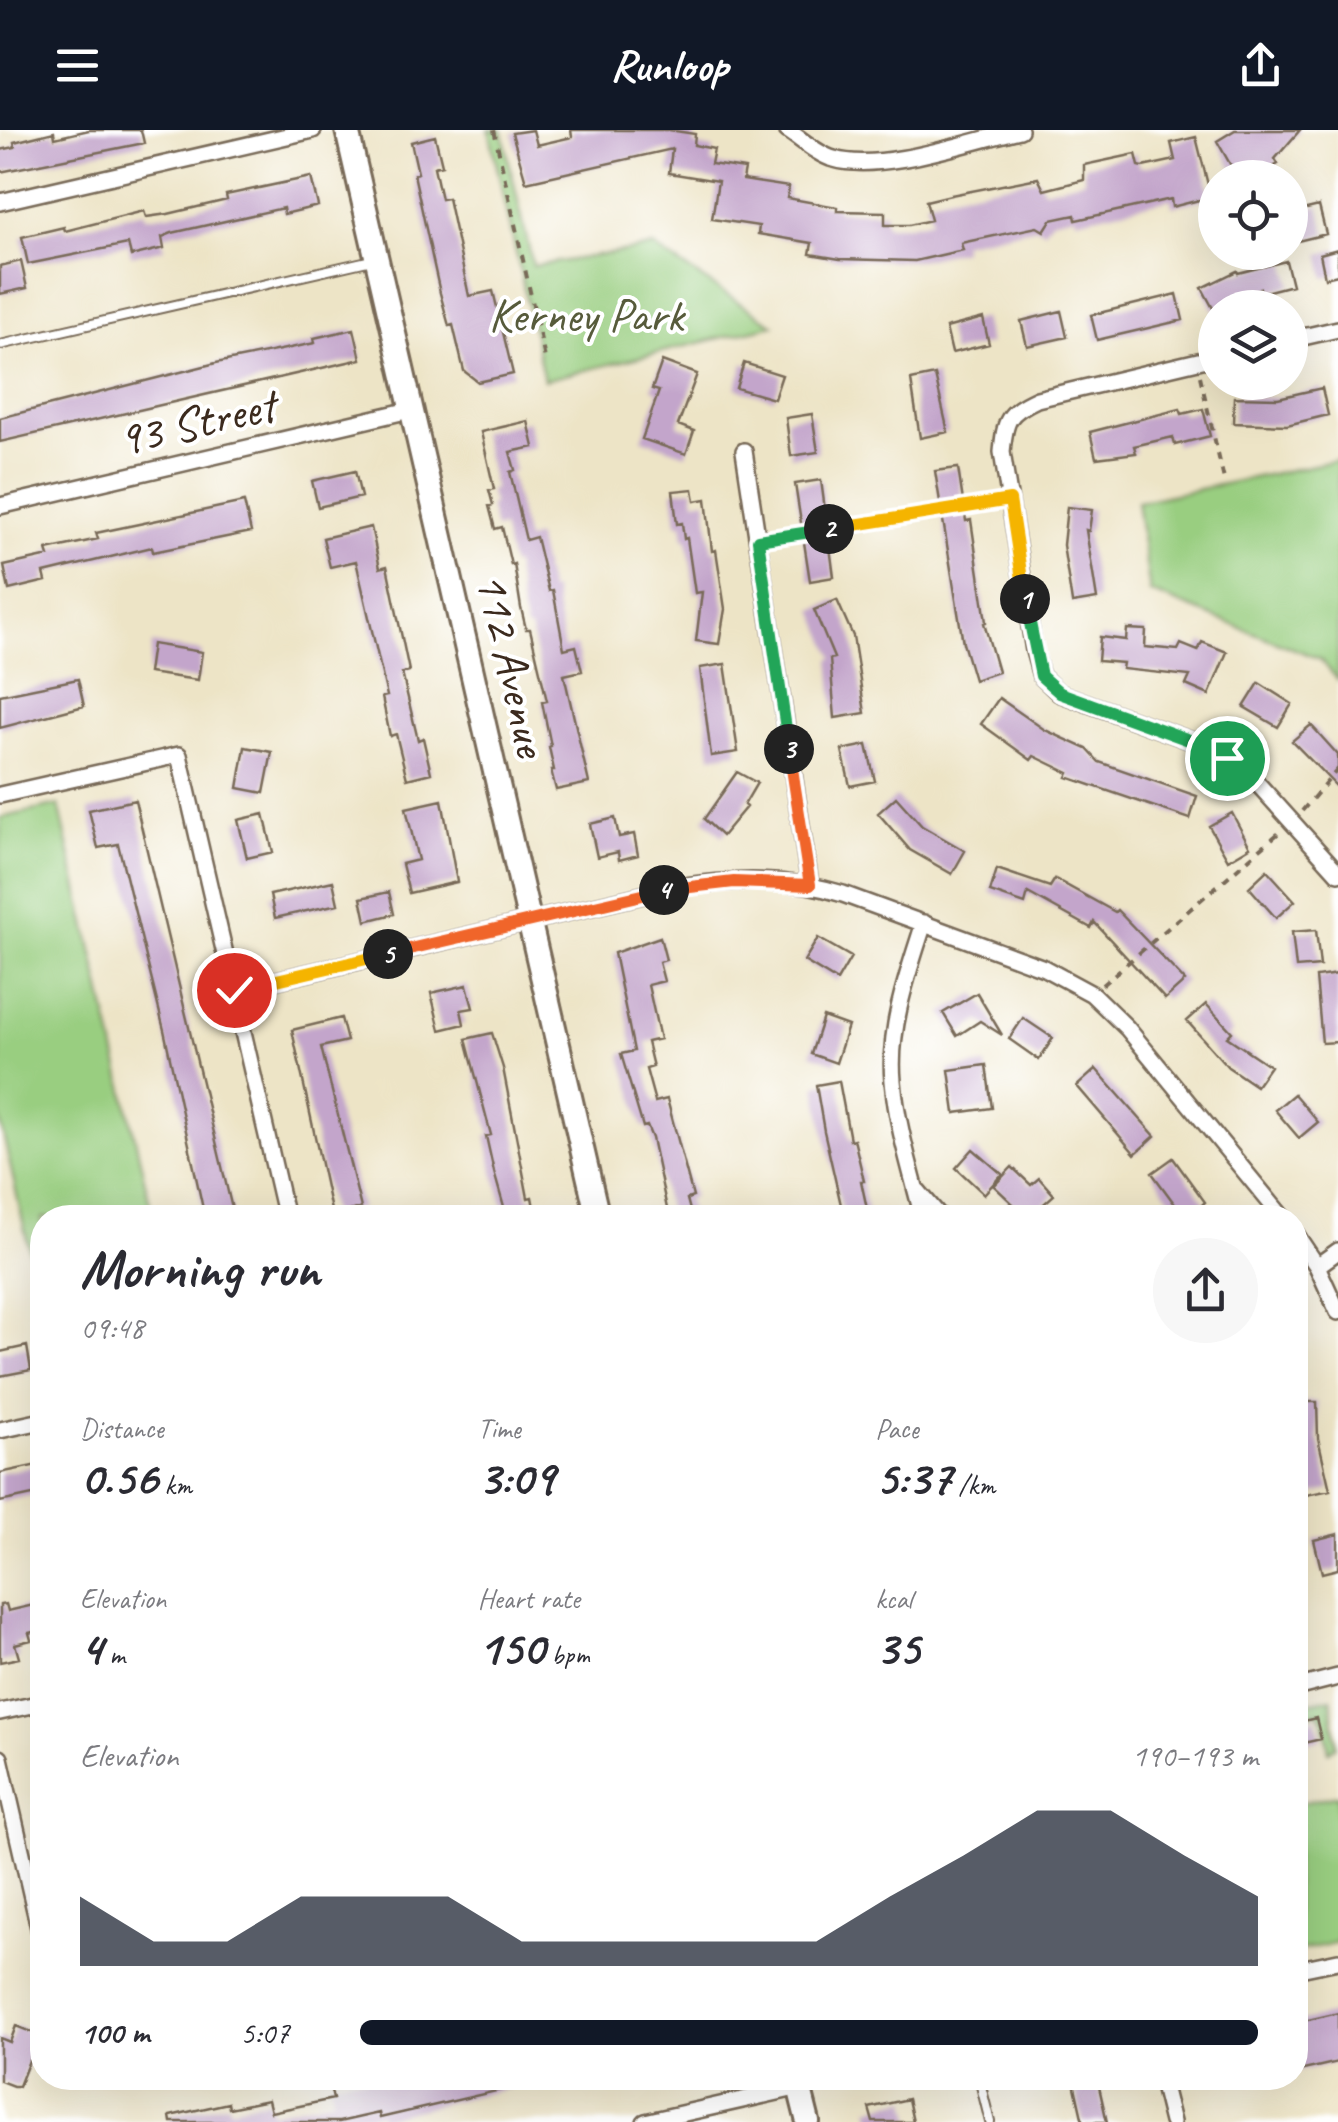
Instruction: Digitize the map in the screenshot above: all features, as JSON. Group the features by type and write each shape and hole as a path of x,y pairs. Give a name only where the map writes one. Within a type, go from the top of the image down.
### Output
{"street":[{"path":"0,202 312,130"},
{"name":"112 Avenue","path":"346,130 595,1205"},
{"path":"787,130 831,159 857,163 888,161 957,137 1020,130"},
{"path":"1308,336 1338,329"},
{"path":"1197,362 1038,399 1016,409 1005,425 1002,452 1034,651 1041,676 1060,693 1200,744 1248,773 1338,873"},
{"name":"93 Street","path":"0,506 410,410"},
{"path":"744,451 810,885"},
{"path":"0,795 179,755 283,1205"},
{"path":"234,990 704,883 810,885 1044,968 1092,994 1127,1028 1273,1205"},
{"path":"920,1205 892,1080 893,1038 906,977 924,923"},
{"path":"916,1188 930,1205"},
{"path":"1317,1266 1338,1251"},
{"path":"1308,1252 1338,1312"},
{"path":"0,1430 30,1424"},
{"path":"1308,1685 1338,1678"},
{"path":"0,1712 30,1706"},
{"path":"0,1758 30,1889"},
{"path":"1308,1967 1338,1961"},
{"path":"646,2122 768,2090"},
{"path":"800,2090 808,2122"},
{"path":"1164,2090 1172,2122"}],"lane":[{"path":"0,344 376,260"},
{"path":"983,2090 990,2122"}],"path":[{"path":"494,130 546,363"},
{"path":"1197,362 1225,484"},
{"path":"758,540 1010,500"},
{"path":"1092,994 1293,821 1338,769"}],"green space":[{"name":"Kerney Park","path":"489,130 502,130 533,266 653,247 774,325 544,380"},
{"path":"1338,460 1338,680 1320,659 1150,592 1137,502"},
{"path":"59,805 150,1205 30,1205 30,1253 0,1121 0,818"},
{"path":"1331,1698 1336,1746 1329,1751 1323,1720 1318,1712 1308,1715 1308,1703"},
{"path":"1338,1795 1338,1942 1308,1949 1308,1801"}],"building":[{"path":"89,130 141,130 144,143 0,172 0,150 15,147 14,142 54,132 55,138"},
{"path":"533,130 537,145 572,137 571,130 669,130 695,134 694,145 714,149 711,164 745,169 743,180 789,187 787,198 837,207 837,211 885,212 885,225 931,220 926,201 951,195 1038,178 1044,190 1084,180 1084,165 1136,154 1139,166 1143,167 1175,160 1171,143 1196,137 1202,160 1198,160 1198,200 1172,207 1171,199 1076,220 1075,215 1051,220 1044,231 1037,227 961,243 963,250 915,261 840,259 810,254 812,243 758,234 759,226 712,219 718,181 669,173 672,149 526,182 512,133"},
{"path":"1235,130 1300,130 1276,160 1228,160 1217,141"},
{"path":"435,136 442,165 434,167 441,199 448,198 469,296 493,291 513,374 478,382 464,371 453,325 449,326 414,174 418,173 411,142"},
{"path":"311,177 318,206 284,214 283,208 172,233 162,237 164,248 131,256 128,244 28,264 22,237 64,227 65,231 144,211 146,217 168,214 227,200 226,195"},
{"path":"1319,206 1326,234 1308,238 1308,209"},
{"path":"1338,249 1338,275 1325,278 1320,254"},
{"path":"21,261 27,288 0,294 0,266"},
{"path":"1288,270 1292,285 1273,290 1202,288 1238,273"},
{"path":"1177,294 1183,320 1097,340 1091,315"},
{"path":"1061,311 1067,337 1027,346 1021,321"},
{"path":"983,318 989,344 952,353 946,328"},
{"path":"354,329 361,359 0,442 0,418 216,363 315,343 314,338"},
{"path":"662,361 697,374 678,425 694,431 686,454 642,439 659,391 652,389"},
{"path":"744,363 782,375 774,399 736,388"},
{"path":"935,375 948,432 920,438 911,380"},
{"path":"1322,388 1328,415 1287,425 1233,423 1234,400 1308,400 1308,391"},
{"path":"1180,409 1182,414 1203,409 1210,436 1175,445 1173,437 1134,446 1136,453 1096,458 1090,432"},
{"path":"812,414 818,452 791,456 786,418"},
{"path":"528,421 534,447 510,452 515,470 510,472 526,540 536,537 549,591 553,590 564,649 576,646 582,671 564,675 589,783 556,790 542,702 547,701 530,629 526,629 514,564 511,565 502,527 495,529 489,506 493,505 489,490 494,489 481,432"},
{"path":"958,468 966,521 971,520 984,623 998,672 974,680 963,643 935,471"},
{"path":"355,471 361,497 318,507 312,481"},
{"path":"821,480 834,577 810,581 795,484"},
{"path":"693,489 695,501 706,499 712,551 716,550 725,609 719,644 696,641 702,592 695,593 687,538 684,539 682,523 677,524 673,491"},
{"path":"244,502 251,532 153,552 152,547 44,573 46,581 9,590 4,566 49,556 47,550 98,539 96,533"},
{"path":"1067,507 1092,510 1089,531 1086,530 1097,599 1072,603 1063,545"},
{"path":"371,527 380,568 387,566 409,671 402,673 418,740 423,738 431,773 407,779 396,734 390,736 382,697 387,696 356,561 330,567 323,538"},
{"path":"837,600 853,636 865,713 835,718 830,659 834,658 814,610"},
{"path":"1127,629 1146,630 1145,647 1178,650 1181,644 1198,651 1202,642 1227,652 1209,695 1186,685 1190,676 1122,669 1123,663 1098,661 1100,637 1126,640"},
{"path":"152,644 202,652 198,680 148,673"},
{"path":"725,664 738,752 711,756 700,668"},
{"path":"78,679 84,706 0,728 0,695"},
{"path":"1259,683 1292,704 1278,727 1244,707"},
{"path":"999,698 1045,730 1087,749 1099,762 1197,796 1190,819 1067,777 1069,773 1034,756 1031,760 981,724"},
{"path":"1311,725 1338,755 1338,788 1292,741"},
{"path":"867,745 875,781 850,786 842,750"},
{"path":"245,747 272,752 264,793 238,788"},
{"path":"737,772 757,783 746,807 722,836 704,819"},
{"path":"896,797 922,826 965,851 952,874 910,850 878,813"},
{"path":"135,800 231,1205 202,1205 118,844 98,848 89,810"},
{"path":"442,800 457,882 409,893 402,864 418,860 406,808"},
{"path":"1232,813 1250,847 1228,860 1209,826"},
{"path":"264,814 273,852 247,858 238,820"},
{"path":"615,818 619,837 634,834 638,855 619,860 618,852 597,857 590,824"},
{"path":"997,869 1050,887 1055,879 1117,910 1185,981 1165,999 1094,922 1091,928 1028,893 1025,904 990,892"},
{"path":"1267,870 1295,901 1276,918 1249,887"},
{"path":"333,881 338,904 275,918 270,895"},
{"path":"389,892 394,914 366,921 361,898"},
{"path":"1316,930 1320,966 1296,968 1292,932"},
{"path":"660,937 666,960 659,962 664,981 648,985 660,1039 647,1042 653,1067 646,1069 655,1102 667,1099 693,1197 687,1199 689,1205 666,1205 652,1138 647,1126 643,1127 621,1054 634,1051 614,953"},
{"path":"818,938 851,957 837,981 804,961"},
{"path":"1338,974 1338,1042 1322,1043 1316,977"},
{"path":"467,985 473,1008 461,1010 464,1024 440,1030 431,993"},
{"path":"977,993 1002,1035 980,1021 957,1036 943,1013"},
{"path":"1206,1004 1232,1032 1227,1037 1270,1066 1256,1086 1228,1067 1187,1021"},
{"path":"823,1017 848,1026 836,1063 811,1054"},
{"path":"341,1018 347,1041 321,1047 360,1205 330,1205 292,1030"},
{"path":"1023,1018 1053,1038 1039,1060 1009,1039"},
{"path":"492,1033 503,1068 528,1198 532,1197 534,1205 503,1205 486,1136 491,1135 466,1039"},
{"path":"986,1065 992,1108 955,1113 949,1070"},
{"path":"1096,1069 1155,1136 1135,1154 1077,1086"},
{"path":"839,1081 850,1140 854,1139 864,1181 866,1205 841,1205 816,1085"},
{"path":"1294,1094 1318,1122 1299,1138 1275,1110"},
{"path":"973,1149 1002,1174 984,1194 956,1168"},
{"path":"1173,1158 1205,1202 1175,1205 1152,1173"},
{"path":"1012,1167 1031,1185 1039,1178 1054,1195 1043,1205 1014,1205 994,1186"},
{"path":"27,1346 30,1370 0,1376 0,1352"},
{"path":"1308,1402 1317,1402 1318,1438 1330,1490 1308,1495"},
{"path":"30,1467 30,1496 0,1502 0,1473"},
{"path":"1338,1534 1338,1569 1322,1573 1314,1540"},
{"path":"6,1604 8,1611 30,1606 30,1640 15,1644 19,1658 0,1662 0,1605"},
{"path":"1316,1718 1321,1739 1308,1742 1308,1720"},
{"path":"1338,2013 1338,2062 1308,2069 1308,2020"},
{"path":"16,2026 30,2031 30,2058 19,2086 0,2081 0,2038 10,2042"},
{"path":"331,2090 500,2090 380,2118 379,2113 339,2122 171,2122 170,2116 228,2103 229,2108 268,2100 271,2112 333,2099"},
{"path":"1076,2090 1100,2090 1107,2122 1083,2122"},
{"path":"908,2099 913,2122 873,2122 869,2108"}],"route":[{"path":"234,990 677,887 734,882 810,885 758,540 1010,500 1041,676 1078,702 1200,744 1227,758"}]}
